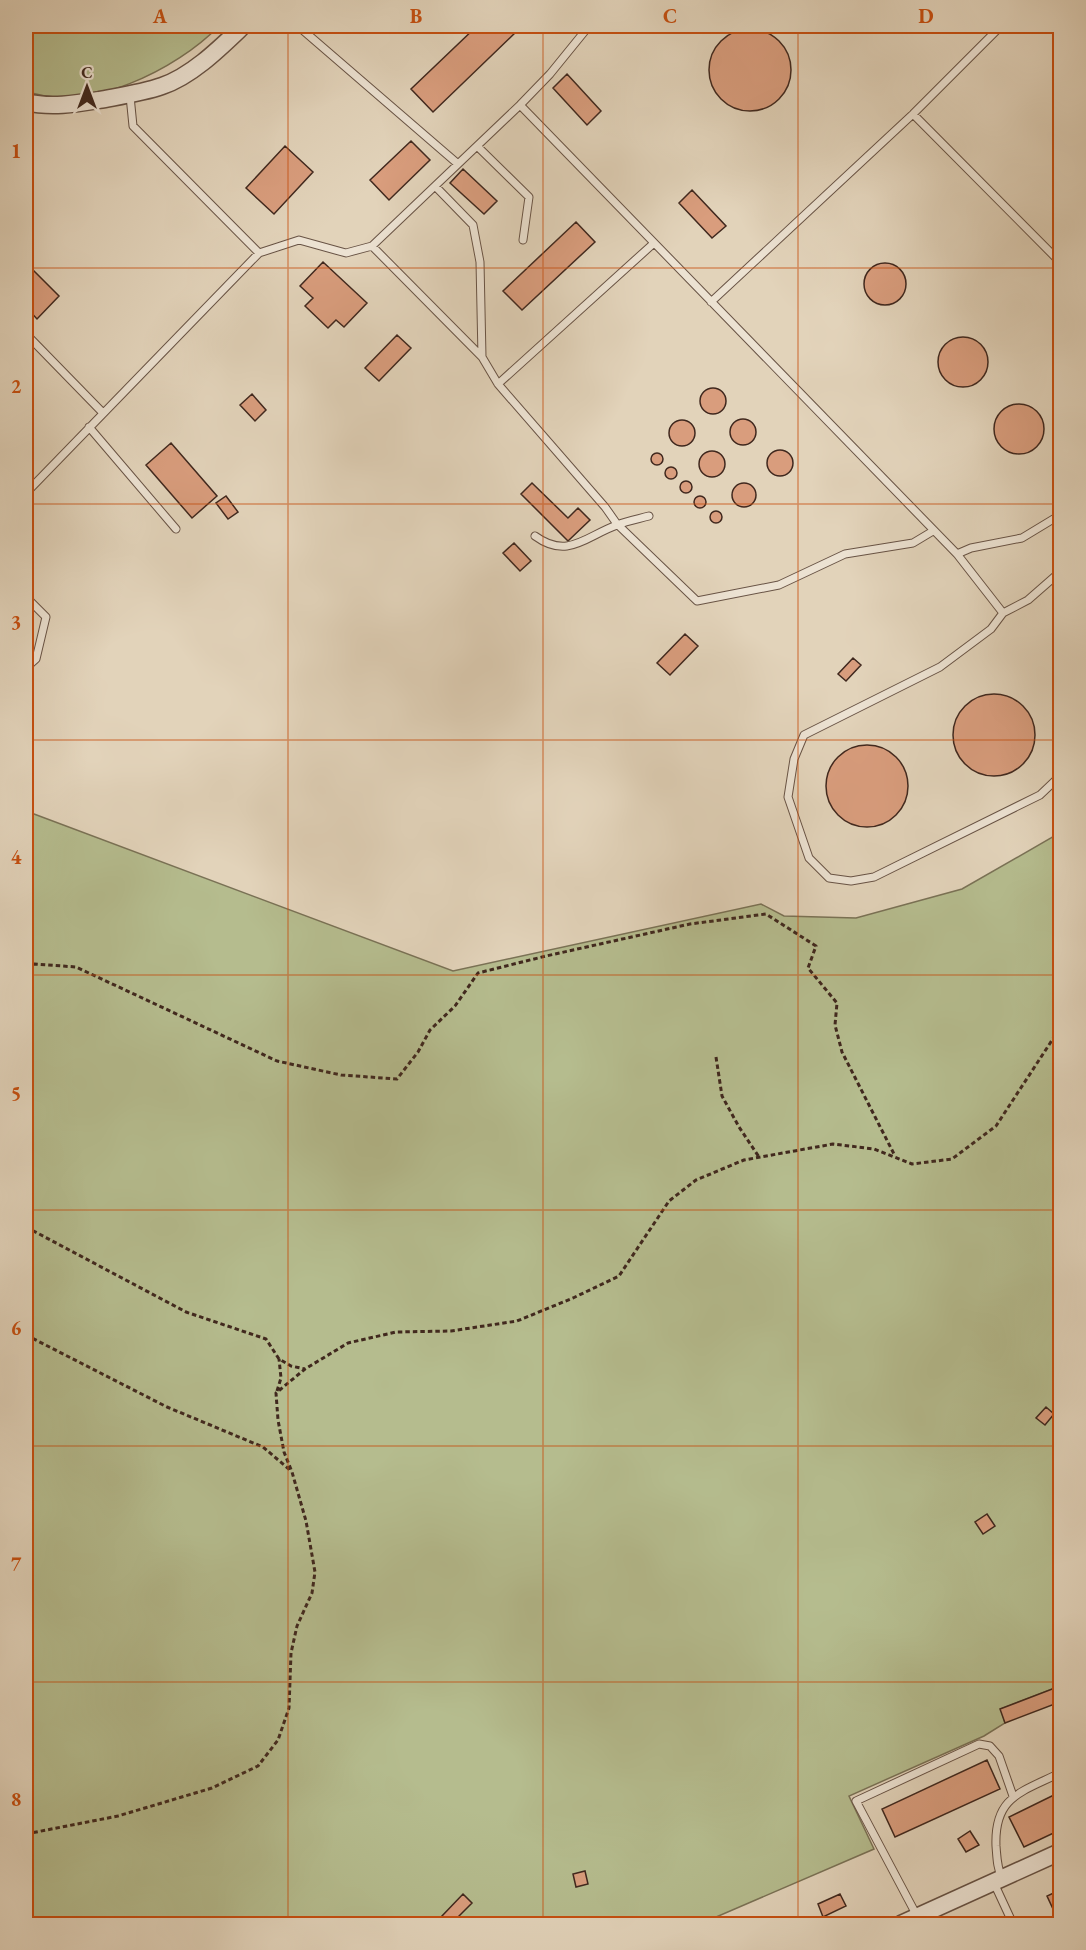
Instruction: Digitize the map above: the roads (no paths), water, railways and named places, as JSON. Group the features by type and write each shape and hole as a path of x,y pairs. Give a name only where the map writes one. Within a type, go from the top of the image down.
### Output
{"street":[{"path":"26,102 68,105 129,95 164,86 218,51 243,26"},
{"path":"901,1924 1060,1852"}],"lane":[{"path":"298,26 458,164"},
{"path":"26,492 259,253 299,240 346,253 372,246 520,105 550,74 589,26"},
{"path":"711,302 913,114 1000,26"},
{"path":"129,95 133,126 259,253"},
{"path":"520,105 957,554 1003,613"},
{"path":"913,114 1060,262"},
{"path":"477,146 529,196 523,240"},
{"path":"435,186 473,225 480,262 482,357"},
{"path":"498,384 654,243"},
{"path":"372,246 482,357 498,384 605,507 617,524 697,601 779,585 845,554 913,543 933,531"},
{"path":"26,334 103,413"},
{"path":"89,427 176,529"},
{"path":"957,554 971,548 1022,538 1060,515"},
{"path":"535,536 545,543 573,546 617,524 649,516"},
{"path":"1060,572 1028,600 1003,613 991,629 940,667 804,735 794,759 788,797 809,858 829,878 851,881 874,877 1040,795 1060,776"},
{"path":"26,597 46,617 36,658 26,668"},
{"path":"917,1917 856,1801 979,1744 990,1746 999,1756 1013,1796"},
{"path":"1013,1924 998,1881 995,1828 1004,1804 1013,1796 1060,1773"}]}
